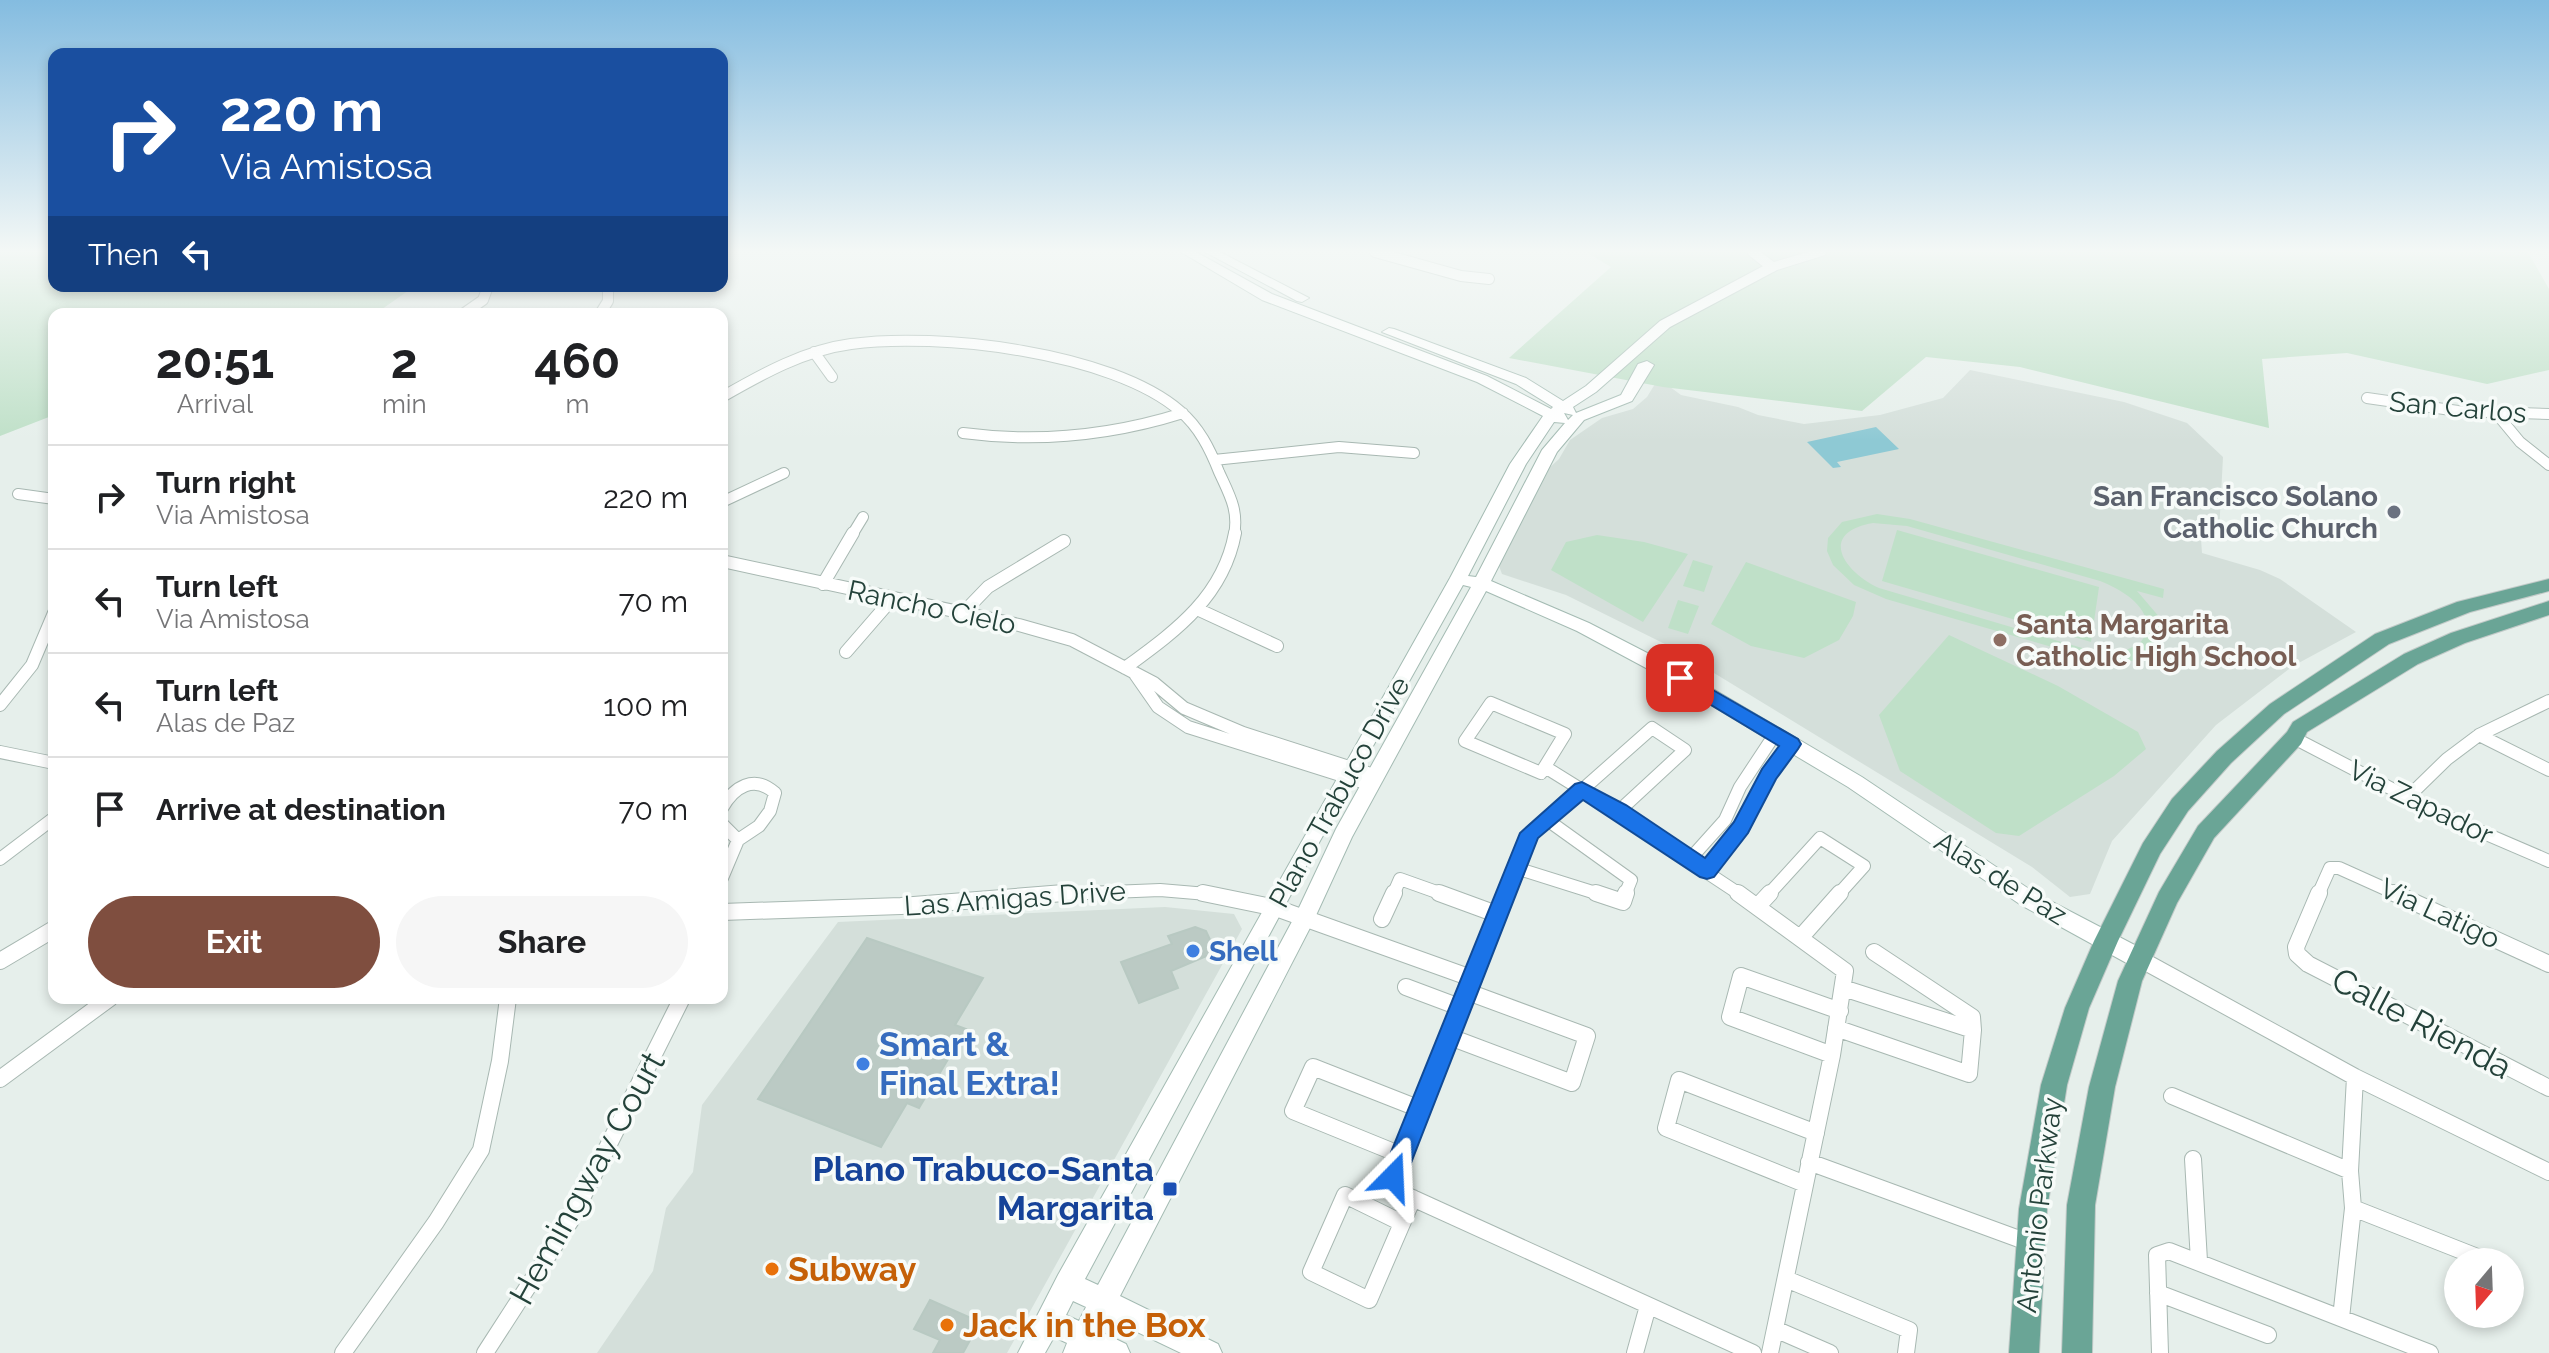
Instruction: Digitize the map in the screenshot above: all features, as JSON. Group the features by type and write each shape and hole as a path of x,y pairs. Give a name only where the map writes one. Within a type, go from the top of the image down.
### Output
{"main road":[{"name":"Antonio Parkway","path":"2024,1353 2036,1182 2054,1085 2077,1008 2106,941 2151,849 2180,805 2241,739 2277,709 2382,639 2464,607 2549,585"},
{"name":"Antonio Parkway","path":"2077,1353 2078,1252 2089,1145 2116,1028 2140,959 2167,899 2206,832 2294,738 2300,727 2411,659 2505,620 2549,608"}],"street":[{"path":"1315,315 1558,411"},
{"path":"1349,315 1492,369 1575,421 1591,410 1617,402 1631,392 1643,367 1647,365 1650,346 1684,316"},
{"name":"Plano Trabuco Drive","path":"1031,1353 1518,464 1558,411 1591,389 1665,324 1684,316"},
{"path":"728,394 778,366 814,352 892,339 963,343 1109,371 1149,388 1183,413 1202,435 1236,511 1234,537 1219,581 1197,609 1130,671"},
{"path":"814,352 832,377"},
{"name":"San Carlos","path":"2367,398 2496,413 2549,414"},
{"path":"963,433 1003,440 1070,439 1110,434 1183,413"},
{"path":"2496,413 2520,442 2549,465"},
{"name":"Plano Trabuco Drive","path":"1080,1345 1305,918 1343,835 1550,450 1575,421"},
{"path":"1214,460 1304,448 1373,446 1414,453"},
{"path":"728,499 784,473"},
{"path":"18,494 48,498"},
{"path":"823,584 863,517"},
{"path":"962,614 988,587 1064,541"},
{"name":"Rancho Cielo","path":"728,564 1072,640 1154,683 1184,708 1348,772"},
{"name":"Alas de Paz","path":"1458,578 1499,589 1583,627 1680,678 1855,782 2028,899 2355,1077 2549,1172"},
{"path":"846,652 892,599"},
{"path":"1197,609 1277,646"},
{"path":"0,705 32,665 48,627"},
{"name":"Rancho Cielo","path":"1130,671 1142,690 1175,720 1210,737 1374,780"},
{"path":"2408,797 2447,759 2479,735 2549,701"},
{"path":"1491,703 1565,734 1545,767 1541,773 1465,741 1491,703"},
{"path":"1175,720 1184,708"},
{"path":"1210,737 1220,724"},
{"path":"1619,811 1685,750 1652,728 1530,833 1401,1155 1393,1177 1395,1187 1648,1306 1717,1346 1753,1353"},
{"path":"2479,735 2549,770"},
{"name":"Via Zapador","path":"2294,738 2408,797 2549,861"},
{"path":"1690,859 1725,820 1752,766 1783,739"},
{"path":"1707,871 1741,828 1783,739"},
{"path":"0,752 48,762"},
{"path":"1545,767 1619,811 1690,859 1845,971 1832,1055 1770,1353"},
{"path":"728,799 743,785 758,782 768,785 775,793 770,811 759,826 738,840 728,864"},
{"path":"1516,868 1623,902 1631,880 1546,819"},
{"path":"0,859 48,823"},
{"path":"728,830 738,840"},
{"path":"1757,907 1820,838 1864,866 1801,937"},
{"name":"Via Latigo","path":"2297,954 2296,947 2330,868 2348,870 2549,964"},
{"path":"1382,919 1400,879 1499,915"},
{"name":"Las Amigas Drive","path":"728,912 901,906 1093,891 1160,890 1213,894 1305,918 1468,993"},
{"path":"0,961 48,933"},
{"path":"1836,1028 1969,1074 1972,1017 1874,952"},
{"name":"Calle Rienda","path":"2297,954 2308,964 2549,1088"},
{"path":"1832,1055 1730,1017 1741,976 1840,1011"},
{"path":"1406,987 1468,993 1587,1036 1572,1083 1450,1037"},
{"path":"1843,988 1973,1030"},
{"path":"0,1079 102,1004"},
{"path":"343,1353 436,1222 481,1150 500,1061 507,1004"},
{"name":"Hemingway Court","path":"485,1353 571,1220 679,1004"},
{"path":"1401,1155 1293,1111 1313,1067 1420,1109"},
{"path":"2341,1318 2353,1208 2350,1171 2355,1077"},
{"path":"1805,1184 1666,1128 1679,1080 1816,1133"},
{"path":"2172,1096 2350,1171"},
{"path":"2193,1159 2199,1261"},
{"path":"1809,1162 2030,1243"},
{"path":"1402,1223 1345,1195 1311,1272 1369,1300 1413,1198"},
{"path":"2353,1208 2455,1248"},
{"path":"2160,1353 2157,1255 2169,1251 2430,1353"},
{"path":"1786,1279 1909,1330 1906,1353"},
{"path":"1067,1284 1209,1353"},
{"path":"2158,1293 2268,1335"},
{"path":"1635,1353 1648,1306"},
{"path":"1048,1320 1080,1345 1117,1353"},
{"path":"1775,1329 1830,1353"}],"shaded area":[{"name":"Santa Margarita Catholic High School","path":"1970,370 2124,402 2187,423 2223,457 2219,533 2201,539 2202,553 2280,579 2356,632 2293,666 2216,725 2112,841 2090,894 2070,897 2032,867 1673,648 1566,595 1502,574 1499,566 1547,470 1559,459 1570,440 1602,418 1633,409 1647,397 1655,384 1666,384 1681,395 1804,424 1880,415 1943,398"},
{"path":"1165,907 1234,914 1242,929 1007,1353 597,1353 653,1271 666,1208 693,1172 702,1105 838,922"}],"green space":[{"path":"0,315 48,315 48,417 0,436"},
{"path":"1557,315 2549,315 2549,370 2487,384 2347,353 2262,359 2269,428 2020,367 1926,357 1862,411 1663,387 1509,358"},
{"path":"1877,514 1910,519 2164,589 2163,598 2137,591 2161,619 2162,641 2144,657 2104,662 1886,599 1854,585 1833,565 1827,551 1828,538 1842,522","holes":["1873,523 1907,526 2109,585 2140,608 2145,616 2146,635 2139,644 2126,650 2089,650 1879,588 1866,581 1847,563 1841,544 1845,535 1856,528"]},
{"path":"1897,530 2099,587 2091,642 1882,581"},
{"path":"1597,535 1644,542 1688,554 1643,622 1551,570 1566,542"},
{"path":"1693,560 1713,566 1704,592 1683,586"},
{"path":"1746,562 1856,602 1853,616 1839,640 1804,658 1751,646 1711,624"},
{"path":"1678,600 1699,606 1688,634 1668,628"},
{"path":"1949,635 2058,686 2138,732 2146,749 2114,776 2019,836 1996,833 1900,771 1879,715"}],"water":[{"path":"1876,427 1899,449 1837,462 1841,467 1833,468 1807,442"}],"building":[{"path":"1195,927 1206,931 1213,946 1209,955 1171,971 1178,988 1139,1003 1121,962 1172,944 1168,936"},
{"name":"Smart & Final Extra!","path":"867,938 983,978 955,1025 966,1029 919,1108 907,1103 881,1147 758,1099"},
{"name":"Jack in the Box","path":"930,1300 980,1322 963,1353 933,1353 940,1340 914,1329"}],"place":[{"name":"San Francisco Solano Catholic Church","path":"2394,512"},
{"name":"Santa Margarita Catholic High School","path":"2000,640"},
{"name":"Shell","path":"1193,951"},
{"name":"Smart & Final Extra!","path":"863,1064"},
{"name":"Plano Trabuco-Santa Margarita","path":"1170,1189"},
{"name":"Subway","path":"772,1269"},
{"name":"Jack in the Box","path":"947,1325"}],"route":[{"path":"1393,1177 1530,833 1577,791 1582,790 1619,811 1707,871 1741,828 1769,774 1791,744 1680,678"}]}
